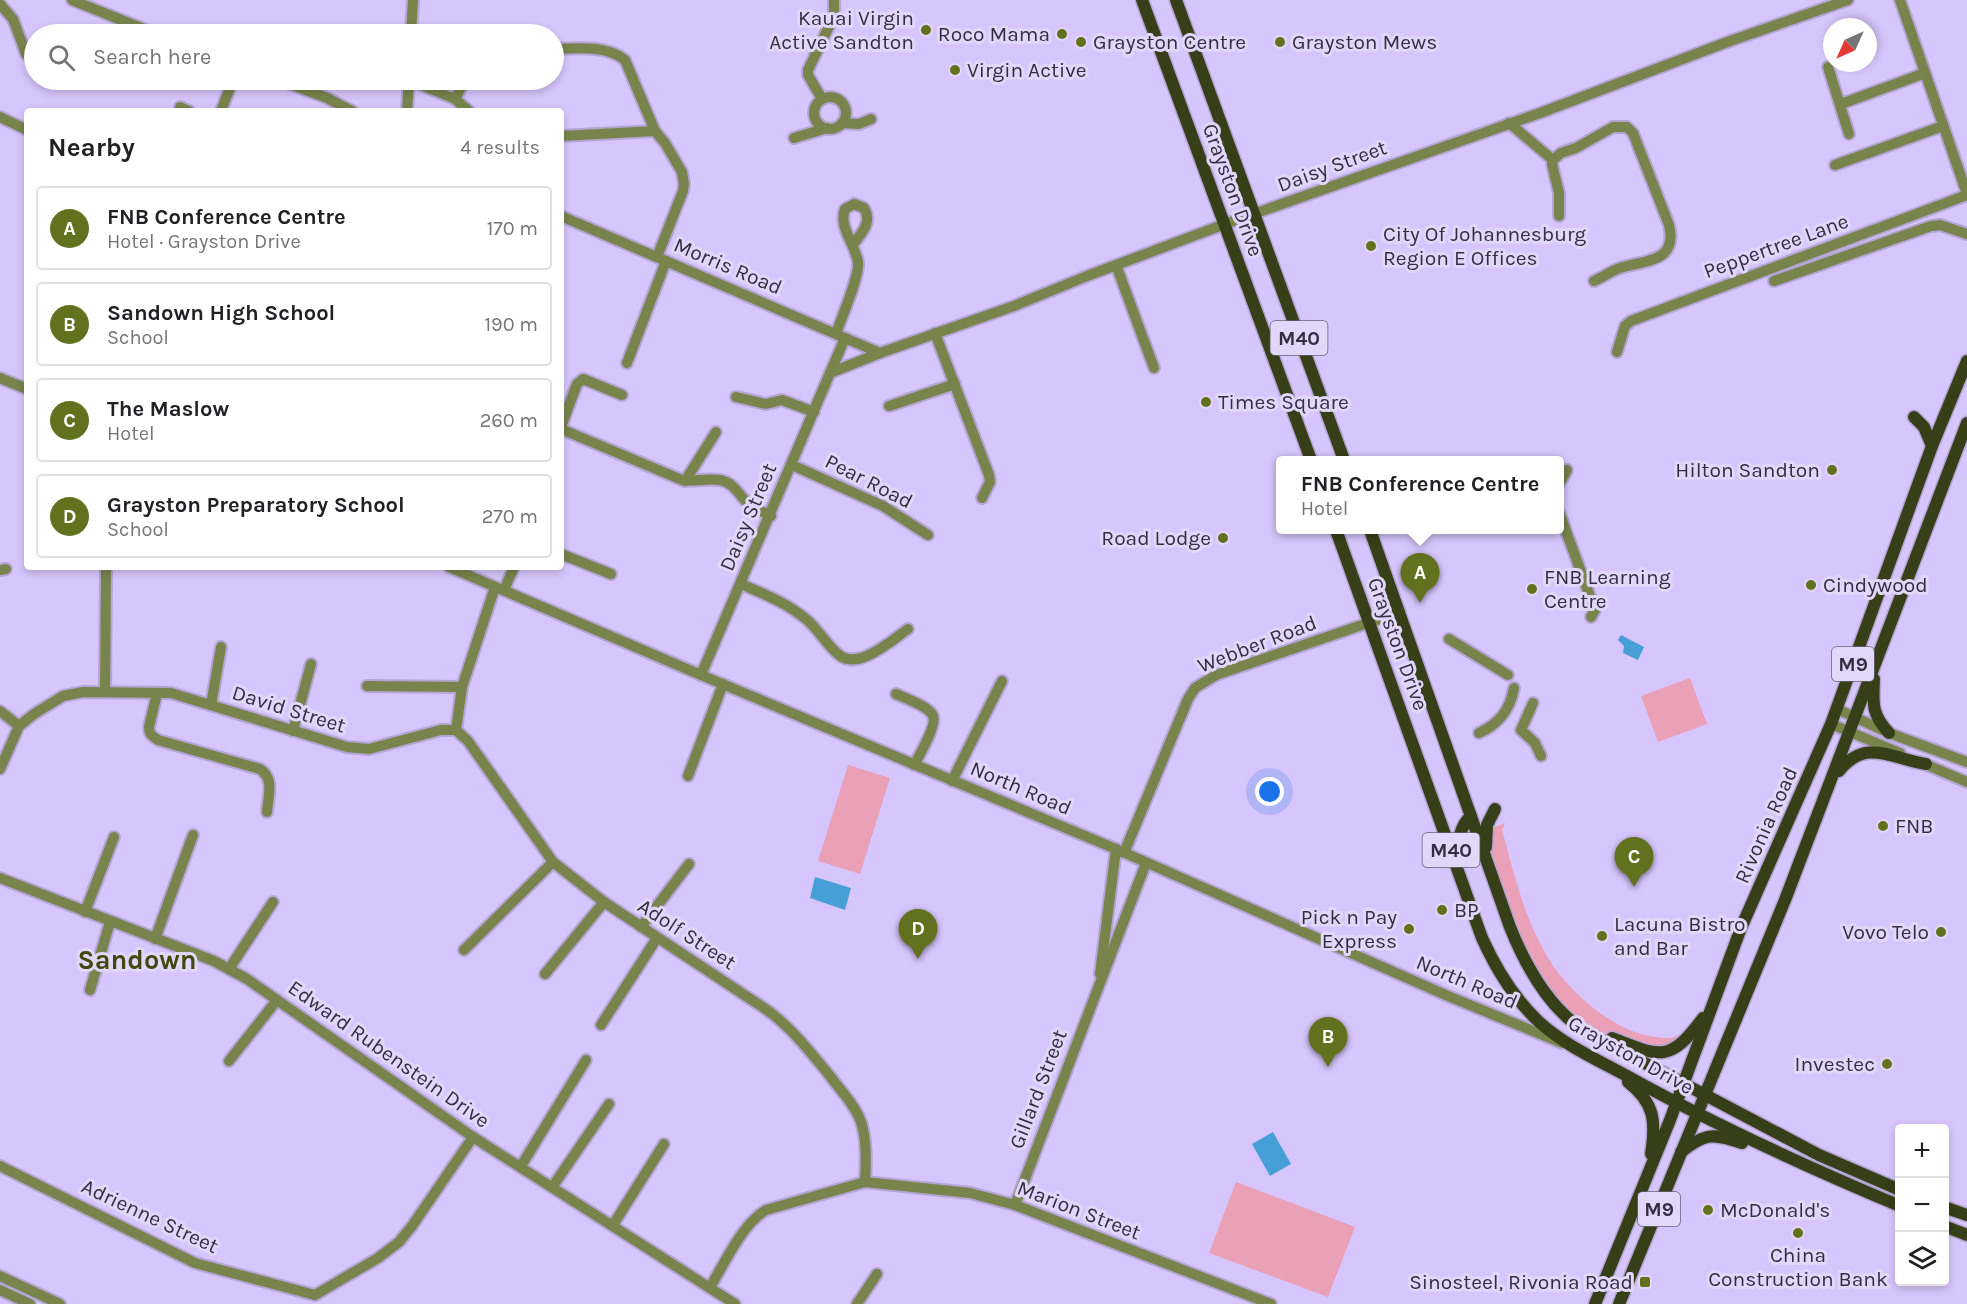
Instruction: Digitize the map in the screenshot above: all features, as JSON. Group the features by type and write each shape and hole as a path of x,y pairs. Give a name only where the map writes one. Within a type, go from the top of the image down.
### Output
{"main road":[{"name":"Grayston Drive","path":"1142,0 1310,456"},
{"name":"Grayston Drive","path":"1176,0 1343,456"},
{"name":"Rivonia Road","path":"1595,1304 1649,1173 1758,889 1832,724 1932,447 1967,361"},
{"path":"1914,417 1924,427 1932,447"},
{"name":"Rivonia Road","path":"1619,1304 1830,787 1967,423"},
{"path":"1902,528 1923,536"},
{"name":"Grayston Drive","path":"1337,534 1482,938 1504,980 1525,1008 1539,1022 1576,1049 1697,1114 1802,1165 1895,1204"},
{"name":"Grayston Drive","path":"1371,534 1486,861 1524,957 1551,999 1574,1023 1603,1041 1819,1155 1895,1188"},
{"path":"1874,669 1874,712 1889,733"},
{"path":"1830,787 1849,760 1868,752 1885,753 1926,764"},
{"path":"1486,861 1487,825 1495,809"},
{"path":"1456,864 1461,831 1465,821 1471,816"},
{"path":"1574,1023 1646,1052 1662,1052 1674,1049 1684,1042 1712,1006"},
{"path":"1609,1066 1642,1094 1652,1110 1654,1133 1649,1173"},
{"path":"1681,1153 1700,1139 1715,1136 1802,1165"},
{"path":"1949,1209 1967,1215"},
{"path":"1949,1228 1967,1235"}],"street":[{"path":"72,0 131,24"},
{"path":"412,24 413,0"},
{"path":"822,99 808,75 808,70 834,16 834,0"},
{"name":"Daisy Street","path":"830,373 880,352 1014,306 1226,224 1848,0"},
{"path":"1900,0 1967,195"},
{"path":"0,4 13,19 24,49"},
{"path":"564,49 607,51 621,57 630,69 655,131 682,172 683,191 627,363"},
{"path":"1830,72 1849,134"},
{"path":"1841,104 1925,73"},
{"path":"222,108 229,90"},
{"path":"306,90 346,108"},
{"path":"407,108 408,90"},
{"path":"433,90 455,99 466,108"},
{"path":"455,99 460,90"},
{"path":"826,128 816,120 814,114 815,108 822,99 835,98 842,102 846,111 842,123"},
{"path":"0,117 24,129"},
{"path":"794,138 833,128 842,123 859,124 871,119"},
{"path":"1509,123 1553,160"},
{"path":"1836,165 1943,126"},
{"path":"1559,216 1553,160 1561,153 1576,148 1613,127 1627,127 1633,133 1669,225 1670,246 1660,257 1621,268 1594,281"},
{"path":"564,136 655,131"},
{"name":"Peppertree Lane","path":"1617,352 1625,326 1631,321 1967,195"},
{"name":"Morris Road","path":"564,217 880,352"},
{"path":"1774,281 1931,225 1940,225 1967,234"},
{"name":"Daisy Street","path":"701,675 771,516 830,373 858,271 858,262 852,245"},
{"path":"1116,265 1154,368"},
{"path":"934,333 989,476 990,482 982,498"},
{"path":"0,378 24,388"},
{"path":"564,420 577,384 583,379 622,395"},
{"path":"889,406 955,384"},
{"path":"736,397 766,404 782,400 814,412"},
{"path":"564,429 672,477 686,481 727,482 740,492 750,505 771,516"},
{"path":"686,481 716,432"},
{"name":"Pear Road","path":"792,465 883,506 928,535"},
{"path":"1564,475 1566,470"},
{"path":"1564,526 1581,561 1595,609"},
{"path":"564,555 611,574"},
{"path":"105,692 106,570"},
{"name":"North Road","path":"455,570 1120,851 1410,979 1576,1049"},
{"path":"456,730 462,687 500,589 512,570"},
{"path":"741,584 787,604 809,622 839,655 848,659 861,658 877,652 908,629"},
{"name":"Webber Road","path":"1120,851 1195,688 1216,675 1400,612"},
{"path":"1449,639 1508,675"},
{"path":"211,705 221,647"},
{"path":"292,730 310,664"},
{"path":"952,781 1002,681"},
{"path":"688,776 723,684"},
{"path":"367,686 462,687"},
{"path":"1479,733 1498,721 1509,705 1514,688"},
{"name":"David Street","path":"0,769 19,726 63,696 82,692 171,693 347,747 369,749 441,730 456,730"},
{"path":"157,693 149,727 152,736 158,740 260,769 270,779 267,812"},
{"path":"896,694 929,710 933,715 932,727 914,765"},
{"path":"1533,703 1521,730 1535,743 1541,756"},
{"path":"1836,709 1889,733 1967,762"},
{"path":"0,711 19,726"},
{"path":"1832,724 1967,782"},
{"name":"Adolf Street","path":"456,730 468,741 553,862 604,902 767,1010 786,1024 799,1038 858,1114 862,1125 866,1157 865,1182"},
{"path":"155,939 193,835"},
{"path":"85,912 114,837"},
{"name":"Gillard Street","path":"1099,987 1120,851"},
{"path":"464,950 553,862"},
{"name":"Gillard Street","path":"1015,1206 1146,863"},
{"path":"641,927 689,864"},
{"name":"Edward Rubenstein Drive","path":"0,879 229,969 473,1137 735,1304"},
{"path":"229,969 273,902"},
{"path":"545,974 604,902"},
{"path":"90,990 110,922"},
{"path":"601,1025 657,938"},
{"path":"229,1061 277,1000"},
{"path":"520,1166 586,1060"},
{"path":"553,1186 609,1104"},
{"path":"316,1300 399,1242 412,1227 473,1137"},
{"path":"613,1225 664,1144"},
{"name":"Adrienne Street","path":"0,1166 195,1263 316,1300"},
{"path":"710,1287 745,1230 757,1215 765,1210 865,1182"},
{"name":"Marion Street","path":"865,1182 970,1193 1015,1206 1271,1304"},
{"path":"857,1304 877,1274"},
{"path":"0,1276 60,1304"},
{"path":"0,1290 30,1304"}],"shaded area":[{"path":"1690,678 1707,724 1658,742 1641,696"},
{"path":"848,765 890,778 860,874 818,861"},
{"path":"1505,823 1502,830 1526,911 1539,941 1556,969 1579,996 1593,1008 1639,1034 1661,1038 1675,1037 1683,1032 1699,1013 1705,1017 1679,1048 1631,1047 1575,1021 1541,984 1474,834"},
{"path":"1236,1182 1355,1227 1328,1297 1209,1253"}],"water":[{"path":"1621,635 1644,647 1638,660 1623,653 1624,646 1618,640"},
{"path":"815,877 851,888 845,910 810,898"},
{"path":"1273,1132 1291,1164 1270,1176 1252,1144"}],"place":[{"name":"Kauai Virgin Active Sandton","path":"926,30"},
{"name":"Roco Mama","path":"1062,34"},
{"name":"Grayston Centre","path":"1081,42"},
{"name":"Grayston Mews","path":"1280,42"},
{"name":"Virgin Active","path":"955,70"},
{"name":"City Of Johannesburg Region E Offices","path":"1371,246"},
{"name":"Times Square","path":"1206,402"},
{"name":"Hilton Sandton","path":"1832,470"},
{"name":"Road Lodge","path":"1223,538"},
{"name":"Cindywood","path":"1811,585"},
{"name":"FNB Learning Centre","path":"1532,589"},
{"name":"FNB Conference Centre","path":"1420,603"},
{"name":"FNB","path":"1883,826"},
{"name":"The Maslow","path":"1634,887"},
{"name":"BP","path":"1442,910"},
{"name":"Pick n Pay Express","path":"1409,929"},
{"name":"Vovo Telo","path":"1941,932"},
{"name":"Lacuna Bistro and Bar","path":"1602,936"},
{"name":"Grayston Preparatory School","path":"918,959"},
{"name":"Investec","path":"1887,1064"},
{"name":"Sandown High School","path":"1328,1067"},
{"name":"McDonald's","path":"1708,1210"},
{"name":"China Construction Bank","path":"1798,1233"},
{"name":"Sinosteel, Rivonia Road","path":"1645,1282"}],"district":[{"name":"Sandown","path":"137,960"}]}
